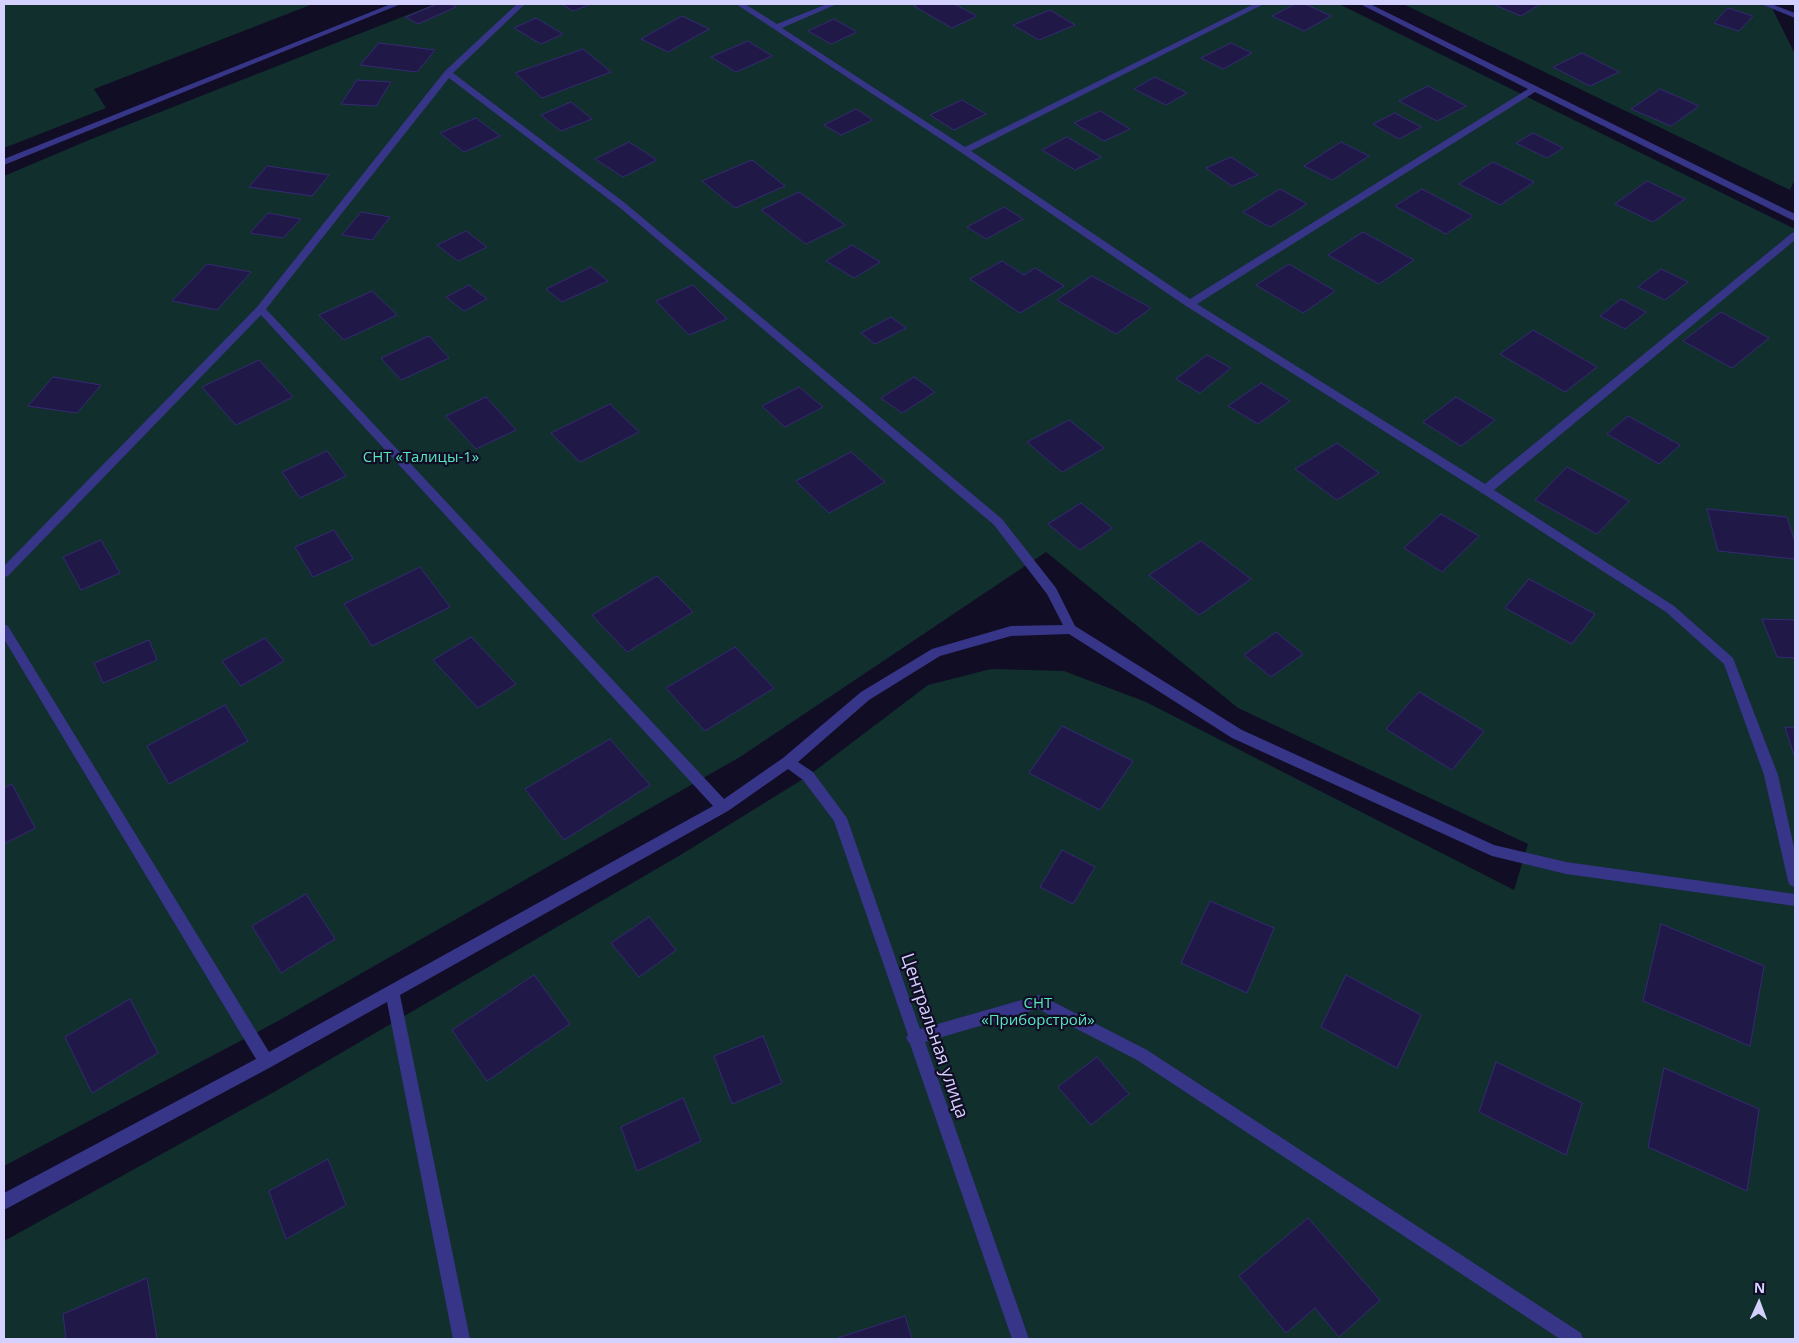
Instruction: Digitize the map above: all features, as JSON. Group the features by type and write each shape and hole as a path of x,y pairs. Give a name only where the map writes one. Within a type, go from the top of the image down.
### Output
{"street":[{"path":"4,162 397,4"},
{"path":"4,573 260,309 448,73 521,4"},
{"path":"740,4 966,151 1190,304 1486,490 1670,609 1729,661 1771,775 1795,881"},
{"path":"777,27 833,4"},
{"path":"966,151 1260,4"},
{"path":"1364,4 1795,218"},
{"path":"1765,4 1795,16"},
{"path":"448,73 622,205 998,522 1052,591 1071,629 1237,734 1492,850 1566,868 1795,900"},
{"path":"1190,304 1534,89"},
{"path":"1486,490 1795,236"},
{"path":"260,309 723,806"},
{"path":"4,629 266,1062"},
{"path":"4,1202 266,1062 723,806 788,762 866,696 936,652 1011,631 1071,629"},
{"name":"Центральная улица","path":"788,762 808,776 840,818 914,1038 1020,1339"},
{"path":"392,991 462,1339"},
{"path":"914,1038 1039,1002 1142,1055 1574,1339"}],"green space":[{"path":"4,4 313,4 94,89 106,108 4,148"},
{"name":"СНТ «Талицы-1»","path":"435,4 1339,4 1795,229 1795,1339 4,1339 4,1241 274,1092 682,854 808,776 928,685 991,669 1064,671 1146,702 1514,890 1528,844 1238,708 1046,552 740,757 278,1021 4,1166 4,176 89,140"},
{"path":"1403,4 1770,4 1795,54 1795,179 1790,190"}],"building":[{"path":"437,4 451,4 456,7 418,24 406,17"},
{"path":"562,4 591,4 573,11"},
{"path":"918,4 954,4 977,16 952,28 914,6"},
{"path":"1295,4 1305,4 1331,16 1304,31 1272,16"},
{"path":"1493,4 1540,4 1521,16"},
{"path":"1728,8 1753,16 1739,31 1714,23"},
{"path":"1050,10 1075,25 1039,40 1013,25"},
{"path":"682,16 709,29 668,52 641,39"},
{"path":"536,18 563,34 541,44 514,28"},
{"path":"834,19 857,32 831,44 808,31"},
{"path":"748,41 772,56 736,72 711,57"},
{"path":"379,43 435,50 417,72 360,65"},
{"path":"1231,43 1252,53 1223,69 1201,58"},
{"path":"583,49 611,72 542,98 515,73"},
{"path":"1582,53 1619,72 1590,86 1553,67"},
{"path":"1155,77 1187,93 1166,105 1134,89"},
{"path":"357,80 391,82 376,106 341,104"},
{"path":"1428,86 1466,106 1437,121 1399,101"},
{"path":"1660,89 1699,106 1671,126 1631,109"},
{"path":"962,100 986,114 954,130 930,115"},
{"path":"571,102 592,119 561,131 541,115"},
{"path":"856,109 873,120 841,135 824,125"},
{"path":"1100,111 1130,129 1104,141 1074,123"},
{"path":"1395,113 1421,127 1399,139 1373,124"},
{"path":"476,118 500,136 464,152 440,133"},
{"path":"1533,133 1563,148 1547,158 1516,143"},
{"path":"1067,137 1101,157 1075,170 1042,150"},
{"path":"629,142 657,160 623,177 595,159"},
{"path":"1341,142 1369,156 1332,180 1304,166"},
{"path":"1231,157 1258,175 1232,186 1206,168"},
{"path":"752,160 785,186 735,208 702,181"},
{"path":"1493,162 1534,182 1500,205 1459,184"},
{"path":"267,166 329,175 312,196 249,187"},
{"path":"1647,181 1685,199 1653,222 1615,204"},
{"path":"1280,189 1307,204 1270,227 1243,212"},
{"path":"1422,189 1473,216 1446,234 1395,206"},
{"path":"799,192 845,225 806,244 761,210"},
{"path":"1004,207 1023,219 986,239 967,227"},
{"path":"361,212 390,217 372,240 342,235"},
{"path":"268,213 301,219 283,238 250,233"},
{"path":"466,231 487,247 458,261 437,245"},
{"path":"1363,232 1414,260 1379,284 1328,255"},
{"path":"852,245 880,262 854,278 826,261"},
{"path":"1002,261 1024,275 1035,268 1064,286 1020,313 970,279"},
{"path":"207,264 251,272 217,310 172,301"},
{"path":"1289,264 1335,291 1303,313 1256,285"},
{"path":"591,267 608,281 562,302 546,289"},
{"path":"1661,269 1688,282 1665,300 1638,287"},
{"path":"1092,276 1151,308 1116,334 1057,300"},
{"path":"469,285 487,299 464,311 446,297"},
{"path":"693,285 727,319 689,335 656,301"},
{"path":"372,291 397,315 344,340 319,315"},
{"path":"1621,299 1646,312 1625,329 1600,316"},
{"path":"1721,312 1769,338 1732,368 1683,341"},
{"path":"891,317 906,328 875,344 861,333"},
{"path":"1533,330 1597,367 1565,392 1500,354"},
{"path":"429,336 449,358 401,380 381,358"},
{"path":"1207,355 1231,368 1200,393 1176,379"},
{"path":"259,360 293,397 236,425 202,387"},
{"path":"53,377 101,385 77,413 28,406"},
{"path":"914,377 935,392 902,413 881,398"},
{"path":"1261,383 1290,401 1258,424 1228,406"},
{"path":"799,387 823,407 785,427 762,406"},
{"path":"486,397 516,430 476,449 446,416"},
{"path":"1456,397 1495,420 1461,446 1423,422"},
{"path":"610,404 639,432 580,462 551,433"},
{"path":"1628,416 1680,445 1659,464 1607,434"},
{"path":"1069,420 1104,448 1062,472 1027,442"},
{"path":"1337,443 1379,473 1337,500 1295,469"},
{"path":"327,451 346,476 300,498 282,472"},
{"path":"851,452 885,482 829,513 796,481"},
{"path":"1567,467 1629,501 1597,534 1535,500"},
{"path":"1081,503 1112,528 1080,550 1048,524"},
{"path":"1707,509 1787,517 1795,542 1795,559 1718,551"},
{"path":"1441,514 1479,536 1442,572 1404,548"},
{"path":"334,530 353,559 313,577 295,547"},
{"path":"101,540 120,573 81,590 63,557"},
{"path":"1201,541 1251,579 1199,615 1149,575"},
{"path":"420,567 450,607 372,646 344,604"},
{"path":"657,576 693,612 627,652 592,615"},
{"path":"1529,579 1595,614 1572,644 1505,608"},
{"path":"1762,619 1795,620 1795,658 1777,657"},
{"path":"1276,632 1303,654 1271,677 1244,655"},
{"path":"471,637 516,684 478,708 433,660"},
{"path":"265,638 284,661 241,686 222,661"},
{"path":"149,640 157,660 103,683 94,663"},
{"path":"735,647 774,688 705,731 666,688"},
{"path":"1419,692 1484,731 1452,770 1386,729"},
{"path":"225,705 248,741 169,784 147,746"},
{"path":"1062,726 1133,761 1100,810 1029,773"},
{"path":"1785,727 1795,728 1795,755 1794,755"},
{"path":"610,739 650,785 564,840 525,789"},
{"path":"12,784 35,828 4,844 4,788"},
{"path":"1062,850 1095,867 1073,904 1040,887"},
{"path":"306,894 335,939 281,973 252,926"},
{"path":"1210,901 1274,928 1247,993 1181,963"},
{"path":"649,917 676,950 639,977 611,943"},
{"path":"1661,924 1764,966 1750,1046 1643,1001"},
{"path":"534,975 570,1024 487,1081 452,1030"},
{"path":"1346,975 1421,1015 1397,1068 1321,1027"},
{"path":"130,999 158,1053 92,1093 65,1037"},
{"path":"763,1036 782,1083 732,1104 714,1056"},
{"path":"1097,1057 1129,1094 1091,1125 1058,1087"},
{"path":"1496,1062 1582,1103 1566,1155 1479,1112"},
{"path":"1664,1068 1759,1109 1747,1191 1648,1147"},
{"path":"683,1098 701,1141 637,1171 621,1127"},
{"path":"328,1159 346,1205 286,1239 269,1191"},
{"path":"1308,1218 1380,1300 1339,1337 1315,1308 1286,1333 1239,1276"},
{"path":"147,1278 157,1339 66,1339 63,1314"},
{"path":"905,1316 912,1339 835,1339"}],"park label":[{"name":"СНТ «Приборстрой»","path":"1038,1012"}]}
